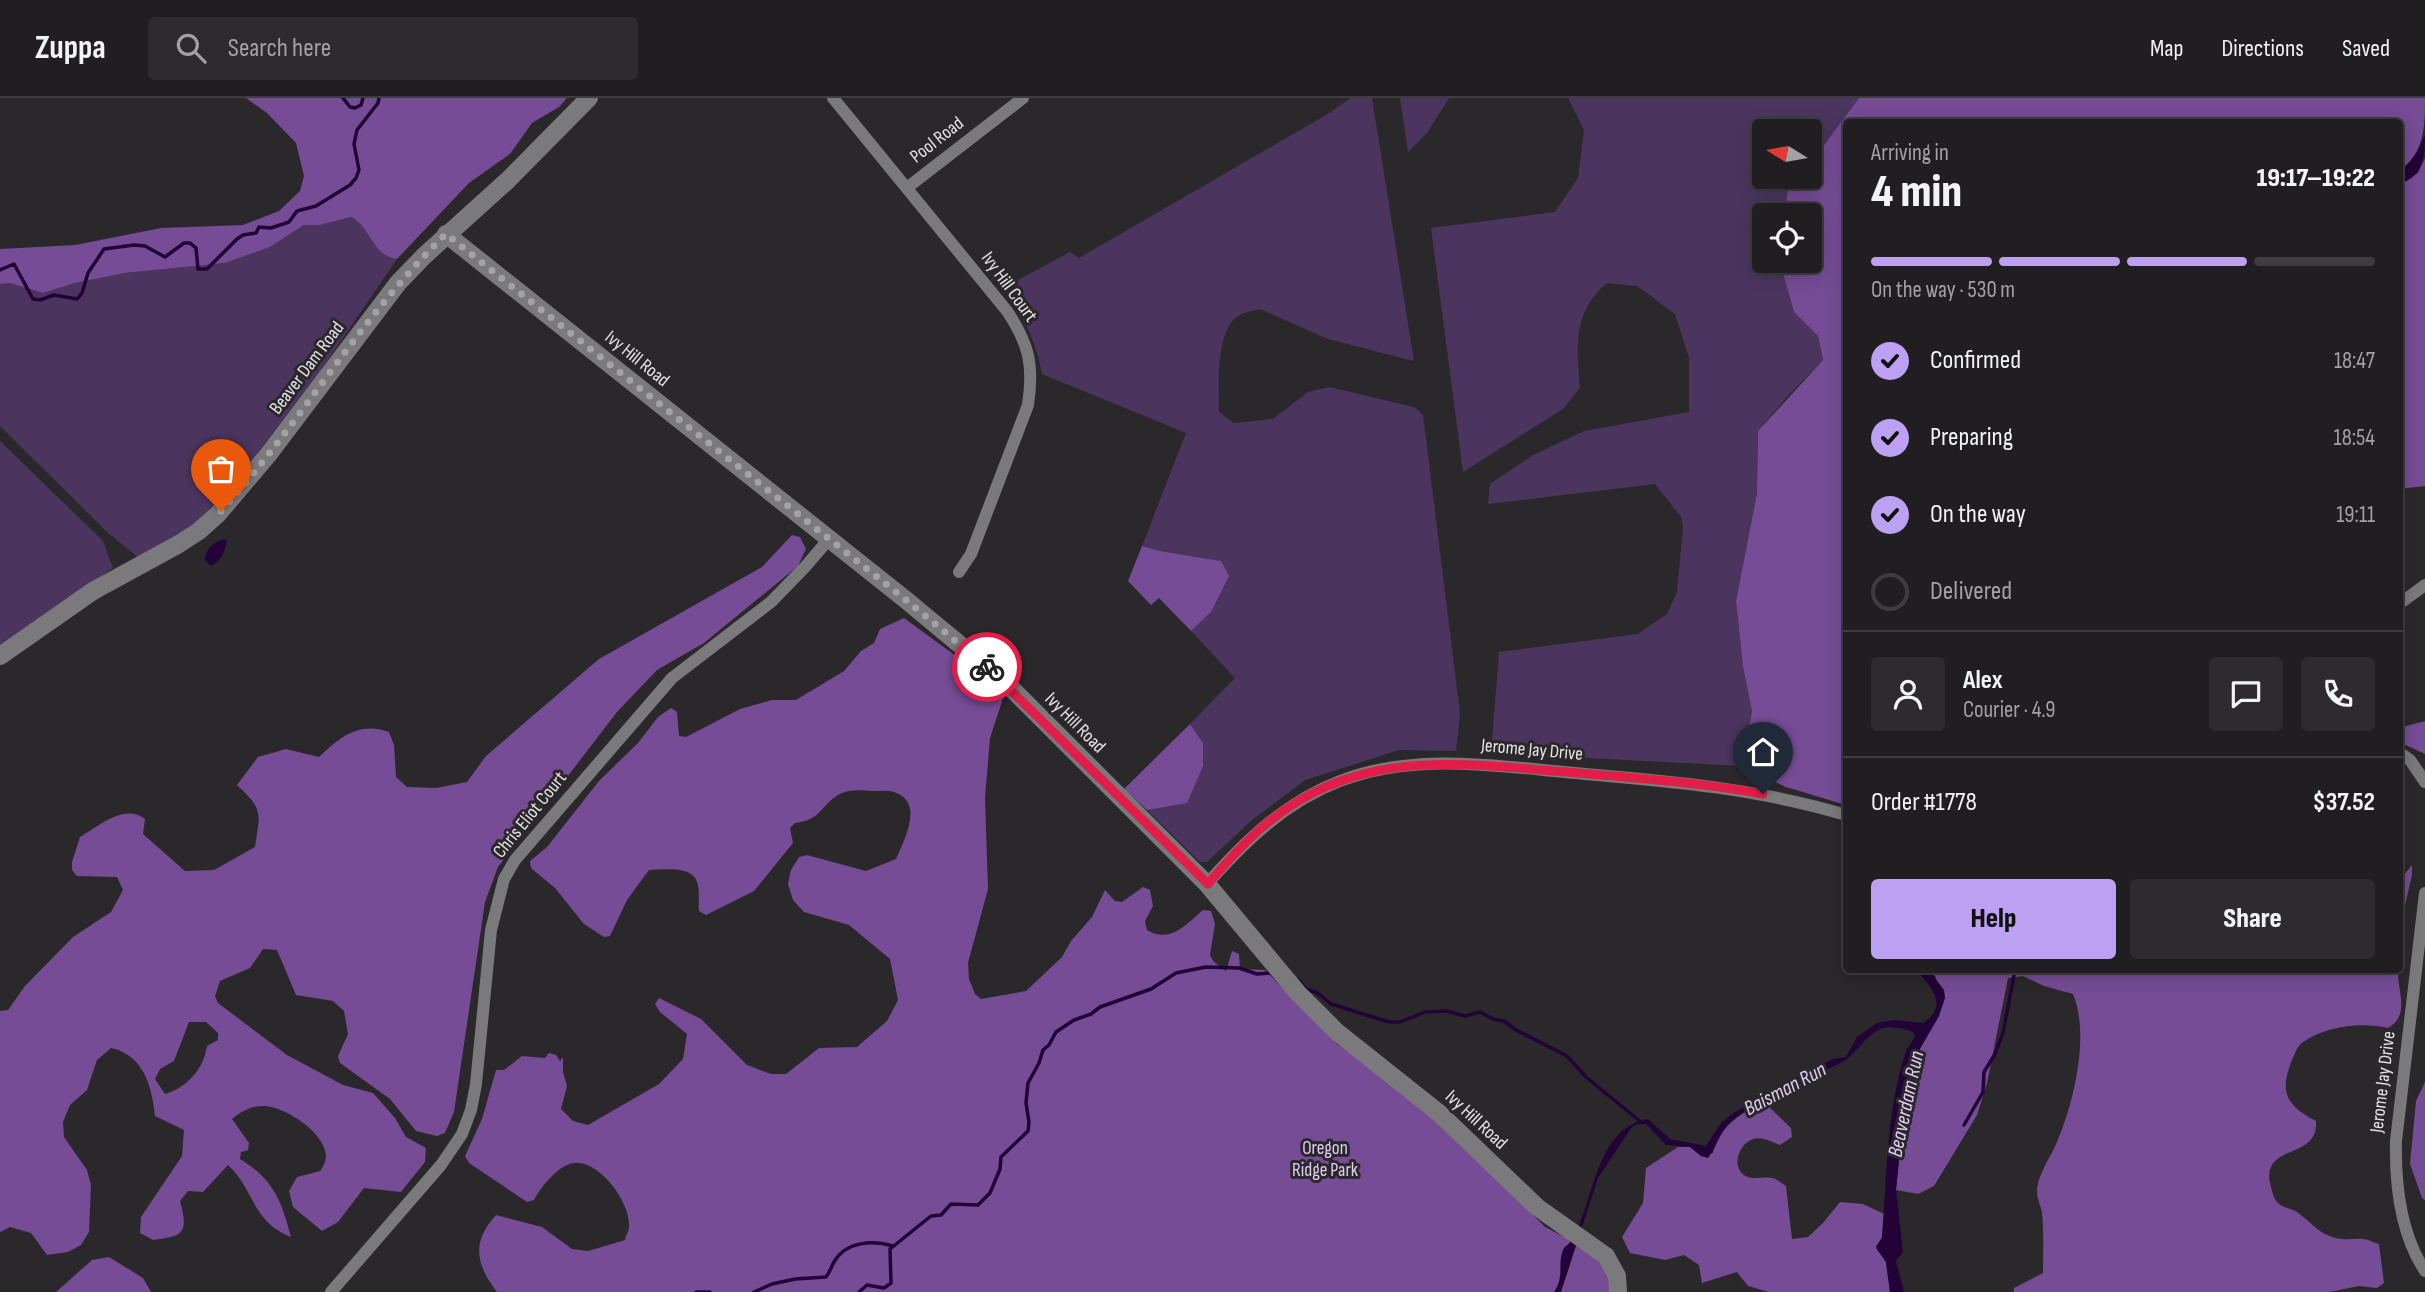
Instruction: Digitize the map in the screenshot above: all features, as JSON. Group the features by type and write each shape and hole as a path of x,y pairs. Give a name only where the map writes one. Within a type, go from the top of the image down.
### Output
{"street":[{"name":"Beaver Dam Road","path":"0,656 93,591 180,544 218,514 261,464 398,284 446,234 508,180 589,98"},
{"name":"Ivy Hill Court","path":"833,98 1007,311 1026,345 1031,365 1028,405 971,554 959,572"},
{"name":"Pool Road","path":"908,187 1023,98"},
{"name":"Ivy Hill Road","path":"446,234 916,608 1006,683 1208,884 1298,993 1337,1032 1439,1113 1537,1207 1606,1256 1617,1276 1618,1292"},
{"name":"Chris Eliot Court","path":"331,1292 441,1165 462,1134 471,1110 476,1084 496,904 504,879 515,860 672,678 771,602 829,539"},
{"path":"2403,601 2425,584"},
{"path":"2403,755 2410,760 2425,782"},
{"name":"Jerome Jay Drive","path":"1208,884 1261,828 1286,809 1339,781 1402,765 1470,764 1688,783 1786,799 1843,815"},
{"name":"Jerome Jay Drive","path":"2425,893 2396,1141 2395,1172 2399,1203 2408,1233 2425,1271"}],"shaded area":[{"path":"1351,98 1372,98 1414,361 1328,339 1260,309 1238,316 1225,334 1220,361 1219,412 1234,423 1273,419 1308,392 1329,387 1414,407 1423,415 1460,713 1456,751 1399,750 1305,780 1252,820 1207,862 1200,862 1147,810 1187,802 1203,743 1190,724 1235,678 1191,631 1211,612 1221,561 1142,546 1186,433 1042,374 1028,329 1003,288 1070,252 1079,258"},
{"path":"1400,98 1449,98 1427,133 1408,152"},
{"path":"1568,98 1859,98 1822,148 1822,119 1752,119 1752,189 1789,189 1786,203 1752,203 1752,273 1783,273 1794,312 1818,336 1823,360 1758,431 1757,493 1736,601 1743,667 1752,711 1742,766 1491,753 1499,652 1638,634 1667,614 1677,592 1683,527 1681,517 1655,484 1488,504 1490,484 1533,455 1584,431 1689,412 1689,358 1675,314 1637,286 1607,283 1588,306 1579,331 1580,388 1563,409 1463,472 1431,228 1555,212 1578,178 1584,130"},
{"path":"351,217 363,227 382,252 397,259 321,370 234,484 193,526 139,558 107,532 0,426 0,284 10,283 43,293 75,283 125,273 225,263 270,247 304,225 320,225"},
{"path":"0,441 103,541 113,568 0,648"}],"green space":[{"path":"246,98 567,98 559,107 532,123 510,154 469,183 397,259 382,253 363,227 351,217 320,225 304,225 270,247 225,263 125,273 75,283 43,293 10,283 0,284 0,249 75,245 161,228 243,225 279,211 300,191 304,176 296,143 267,113"},
{"path":"1859,98 2425,98 2422,138 2414,156 2403,168 2403,119 1843,119"},
{"path":"1843,119 1843,804 1786,787 1742,766 1752,711 1743,667 1736,601 1757,493 1758,431 1823,360 1818,336 1794,312 1783,273 1822,273 1822,203 1786,203 1788,189 1822,189 1822,148"},
{"path":"2425,158 2425,486 2403,489 2403,182 2418,173"},
{"path":"792,535 800,537 806,549 798,566 704,643 657,670 617,712 498,867 485,902 454,1112 445,1133 437,1136 416,1131 390,1099 340,1063 338,1056 348,1034 344,1011 333,1001 296,995 277,950 263,949 250,968 220,981 215,996 218,1003 287,1055 343,1085 373,1093 395,1118 406,1137 426,1148 425,1162 401,1192 364,1188 338,1222 322,1231 293,1207 289,1191 297,1177 320,1171 326,1158 324,1147 304,1123 284,1111 257,1106 232,1119 249,1143 248,1150 241,1152 240,1159 261,1175 274,1192 284,1212 291,1237 268,1223 228,1165 203,1192 188,1191 180,1201 184,1220 177,1235 153,1240 140,1233 141,1217 182,1156 184,1130 155,1116 152,1094 139,1065 122,1052 111,1048 97,1060 87,1090 70,1105 63,1122 64,1137 87,1170 91,1185 89,1232 81,1245 68,1252 47,1255 31,1233 10,1227 0,1232 0,1011 8,1010 25,986 73,937 111,912 123,890 117,877 77,876 72,870 80,837 112,818 137,815 145,819 143,834 185,871 214,870 255,847 258,813 252,800 237,785 258,757 286,749 319,757 342,737 368,728 389,732 394,745 396,777 407,787 436,788 467,782 486,756 599,659 762,567","holes":["189,1022 206,1022 218,1033 218,1040 207,1046 202,1062 193,1076 180,1087 165,1094 155,1079 160,1069 174,1061"]},
{"path":"1142,546 1221,561 1229,576 1211,612 1191,631 1159,598 1151,605 1128,581"},
{"name":"Oregon Ridge Park","path":"904,618 1005,692 990,738 985,798 988,889 968,963 969,979 975,994 981,999 1026,991 1062,957 1071,941 1092,917 1105,890 1115,901 1122,902 1143,887 1150,890 1153,906 1145,921 1147,930 1155,934 1171,934 1203,910 1211,911 1215,924 1210,955 1214,962 1226,971 1232,951 1239,954 1240,969 1265,970 1337,1044 1389,1080 1462,1144 1545,1227 1584,1247 1610,1273 1610,1292 497,1292 484,1272 479,1254 483,1235 496,1215 542,1227 572,1249 588,1251 625,1240 629,1226 624,1204 611,1184 593,1168 584,1164 574,1163 556,1172 534,1200 527,1202 469,1163 465,1156 482,1119 496,1070 504,1070 522,1056 545,1058 549,1053 556,1055 560,1061 563,1057 567,1086 561,1109 573,1121 588,1125 659,1084 683,1059 687,1034 660,1012 655,1004 659,998 701,1019 747,1065 771,1074 786,1074 819,1048 857,1047 887,1021 898,1000 890,959 849,925 804,912 793,900 788,884 791,870 799,857 807,855 866,871 896,859 910,822 909,804 894,792 856,790 840,794 811,819 795,823 790,828 793,843 754,891 706,915 699,911 697,882 689,873 649,870 627,900 610,936 604,937 584,924 555,888 531,868 530,861 547,847 599,781 638,743 658,717 671,708 677,712 679,736 686,737 740,709 772,700 796,700 844,671 861,651 874,643 880,629"},
{"path":"2425,721 2425,754 2403,744 2403,727"},
{"path":"1190,724 1203,743 1203,766 1187,803 1147,810 1124,789"},
{"path":"2412,865 2403,914 2403,876"},
{"path":"1932,973 2398,973 2401,1009 2395,1023 2388,1028 2367,1025 2333,1029 2312,1037 2298,1048 2288,1071 2286,1089 2292,1103 2316,1121 2315,1133 2309,1142 2274,1162 2270,1170 2273,1194 2280,1205 2297,1212 2332,1237 2364,1239 2379,1244 2384,1283 2377,1288 2359,1286 2329,1292 2014,1292 2014,1288 2043,1273 2043,1220 2037,1195 2038,1186 2063,1126 2074,1088 2080,1048 2078,1010 2073,994 2044,986 2023,976 2008,978 1987,1083 1977,1115 1934,1186 1918,1194 1896,1190 1903,1120 1918,1052 1939,1016 1936,977"},
{"path":"2425,1082 2425,1200 2410,1164 2416,1101"},
{"path":"1763,1101 1791,1128 1792,1137 1780,1145 1760,1138 1748,1142 1738,1155 1740,1171 1747,1177 1772,1178 1786,1186 1792,1239 1808,1237 1840,1202 1863,1204 1884,1214 1882,1238 1876,1246 1886,1262 1890,1292 1769,1292 1748,1286 1737,1272 1702,1283 1699,1265 1684,1255 1665,1260 1630,1253 1622,1237 1643,1203 1646,1168 1678,1147 1690,1147 1701,1156 1713,1153 1725,1128"},
{"path":"109,1257 143,1278 151,1292 56,1292 92,1260"}],"water":[{"path":"2425,135 2421,165 2413,176 2403,182 2403,168 2418,150"},
{"path":"224,539 227,541 224,553 211,566 205,560 207,552 213,544"},
{"name":"Beaverdam Run","path":"1919,973 1931,973 1944,990 1945,998 1939,1016 1918,1052 1903,1120 1896,1190 1903,1252 1896,1261 1904,1292 1890,1292 1886,1262 1876,1248 1882,1237 1894,1100 1905,1054 1915,1035 1911,1031 1888,1027 1875,1032 1844,1061 1771,1095 1744,1112 1727,1127 1708,1158 1690,1147 1666,1145 1646,1124 1632,1127 1598,1178 1561,1292 1554,1292 1559,1281 1563,1250 1578,1228 1602,1160 1620,1133 1632,1124 1648,1119 1670,1139 1706,1146 1721,1123 1735,1112 1802,1074 1833,1059 1846,1057 1857,1037 1877,1023 1894,1020 1923,1023 1935,1010 1932,989"}],"waterway":[{"path":"343,98 350,107 355,108 361,105 363,98"},
{"path":"0,270 14,264 33,299 40,300 54,295 77,299 82,293 88,273 104,249 145,246 165,257 184,243 190,243 196,248 198,269 207,269 243,235 256,233 259,227 271,228 289,222 297,211 316,206 350,185 359,170 354,144 357,130 379,98"},
{"path":"859,1292 867,1285 884,1288 891,1283 890,1249 931,1216 941,1215 951,1204 978,1205 990,1193 1000,1169 1001,1157 1028,1131 1028,1083 1043,1050 1056,1032 1100,1007 1151,989 1176,973 1206,967 1239,968 1257,974 1269,973"},
{"path":"1964,1125 1983,1092 1984,1072 2003,1033 2014,973"},
{"path":"1299,981 1306,989 1318,993 1331,1004 1389,1022 1400,1022 1425,1012 1447,1011 1465,1016 1480,1012 1504,1021 1567,1056 1586,1077 1641,1122"},
{"path":"754,1292 772,1284 795,1279 826,1277 839,1255 853,1246 869,1243 893,1246"},
{"path":"696,1292 710,1292"}],"way so far":[{"path":"221,511 268,455 398,284 446,234 987,667"}],"route":[{"path":"987,667 1208,884 1261,828 1286,809 1339,781 1402,765 1470,764 1688,783 1763,794"}],"water label":[{"name":"Baisman Run","path":"1785,1089"}]}
